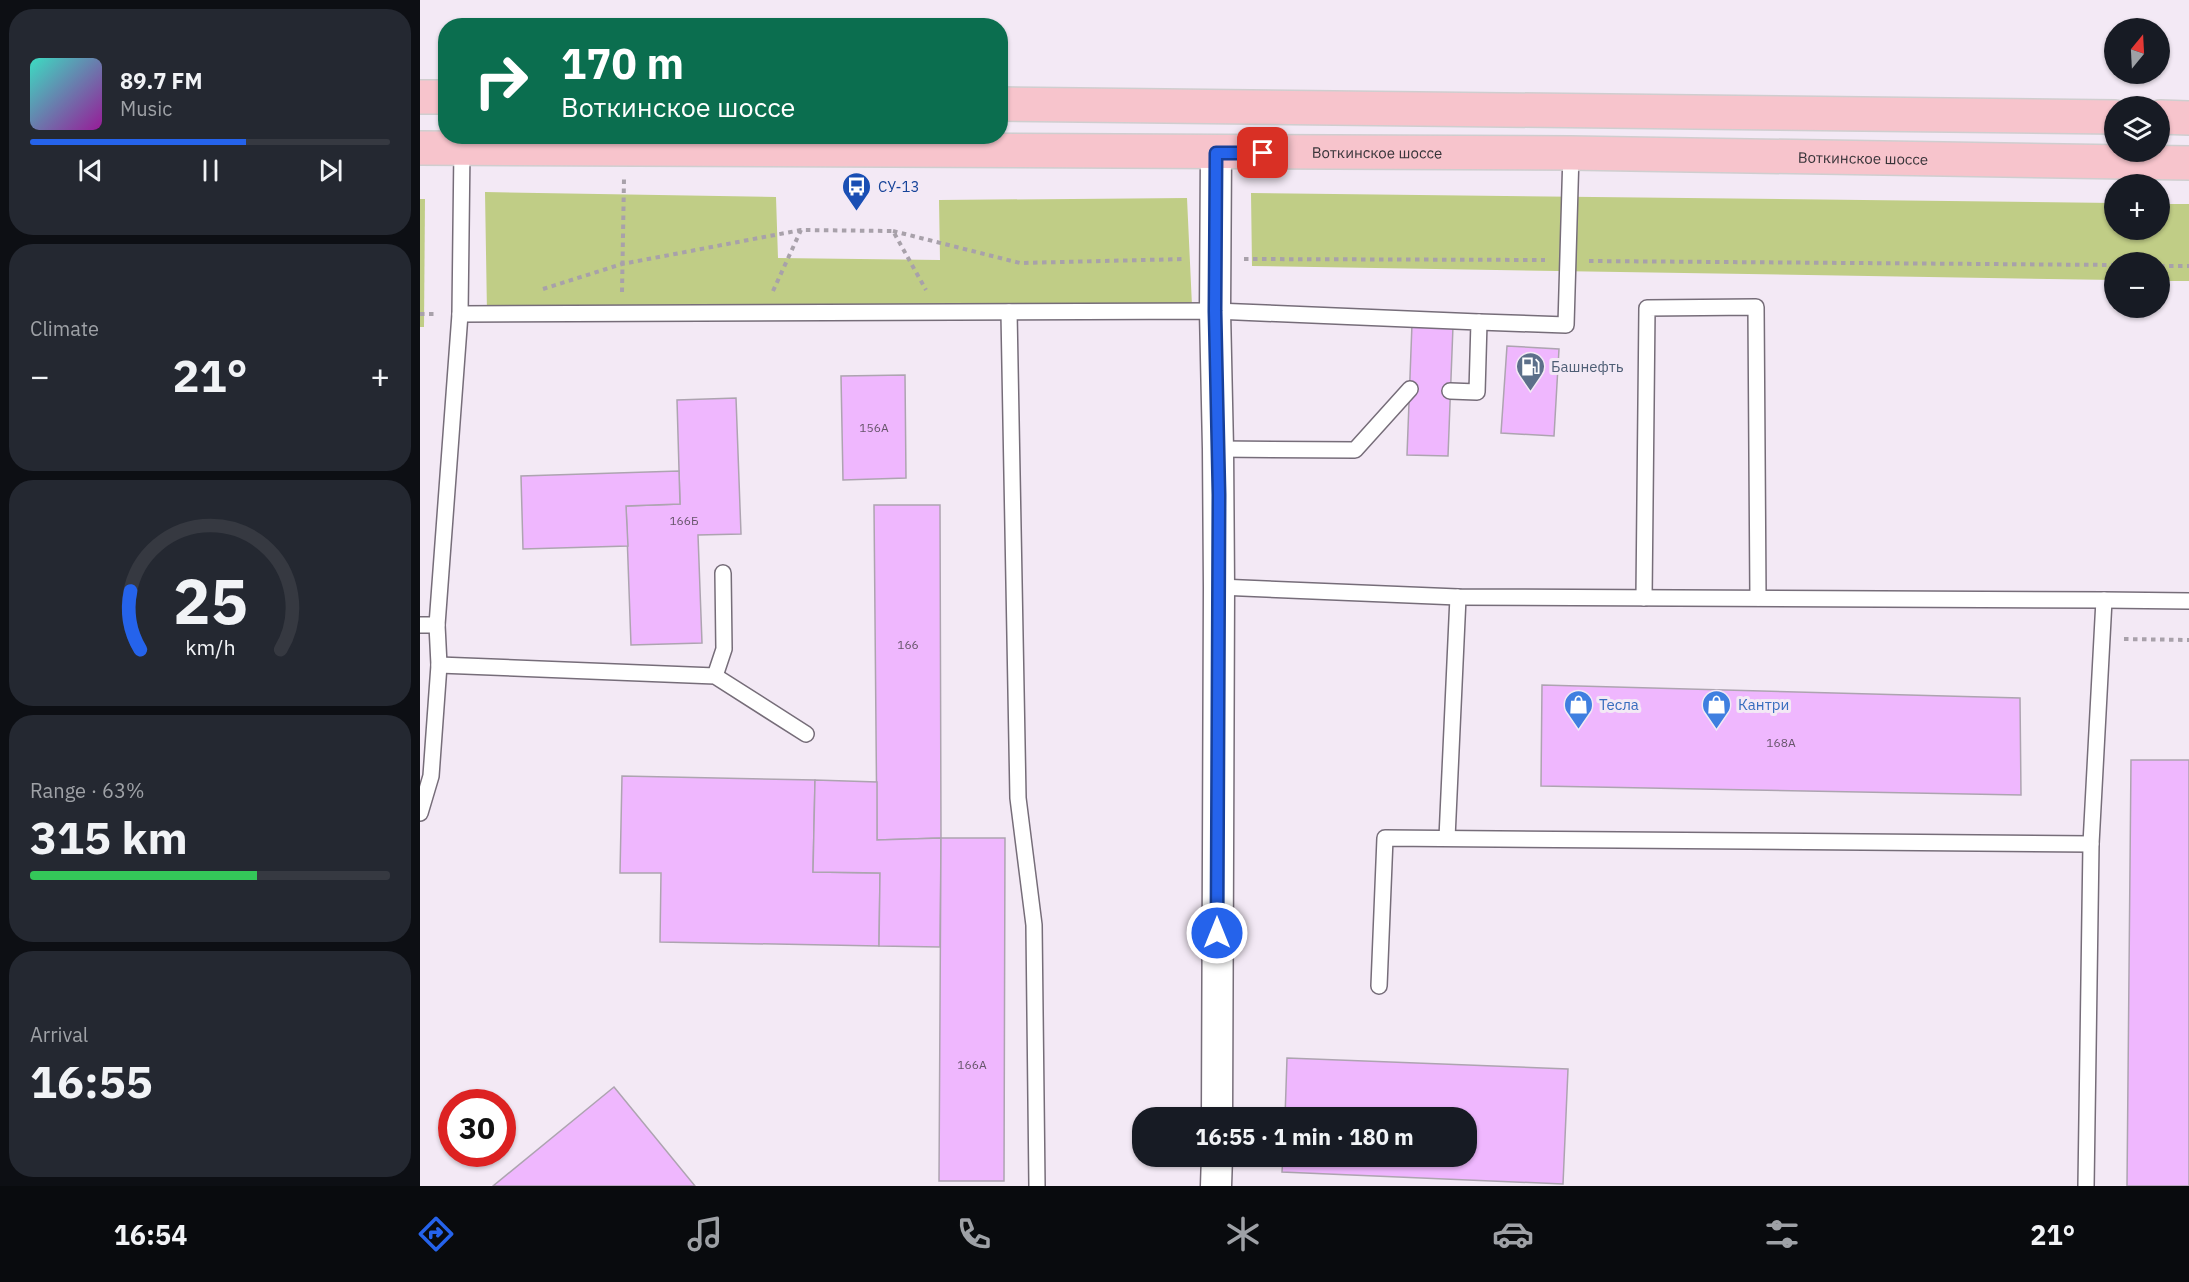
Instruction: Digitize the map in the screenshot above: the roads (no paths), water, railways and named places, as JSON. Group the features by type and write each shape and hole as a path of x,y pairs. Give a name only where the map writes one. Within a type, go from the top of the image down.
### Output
{"main road":[{"path":"420,97 438,98"},
{"path":"1008,104 2104,117"},
{"path":"1216,153 1219,106"},
{"path":"2170,117 2189,118"},
{"name":"Воткинское шоссе","path":"420,148 448,144"},
{"name":"Воткинское шоссе","path":"508,144 624,149 1570,153 2189,163"}],"street":[{"path":"1216,153 1215,311 1219,586 1217,1107"},
{"path":"1216,1186 1217,1167"}],"lane":[{"path":"420,813 431,776 439,665 437,626 460,314 462,144"},
{"path":"460,314 1215,311 1566,325 1570,153"},
{"path":"1644,598 1647,308 1756,307 1758,598"},
{"path":"1009,312 1018,798 1034,925 1036,1186"},
{"path":"1450,391 1477,392 1479,322"},
{"path":"1218,449 1355,450 1410,389"},
{"path":"715,676 724,649 723,573"},
{"path":"1219,586 1458,597 2189,601"},
{"path":"1447,838 1458,597"},
{"path":"2086,1186 2091,844 2104,600"},
{"path":"420,625 437,626"},
{"path":"439,665 715,676 806,734"},
{"path":"1379,986 1385,838 2091,844"}],"place":[{"name":"СУ-13","path":"857,212"},
{"name":"Башнефть","path":"1530,392"},
{"name":"Тесла","path":"1578,730"},
{"name":"Кантри","path":"1717,730"}]}
